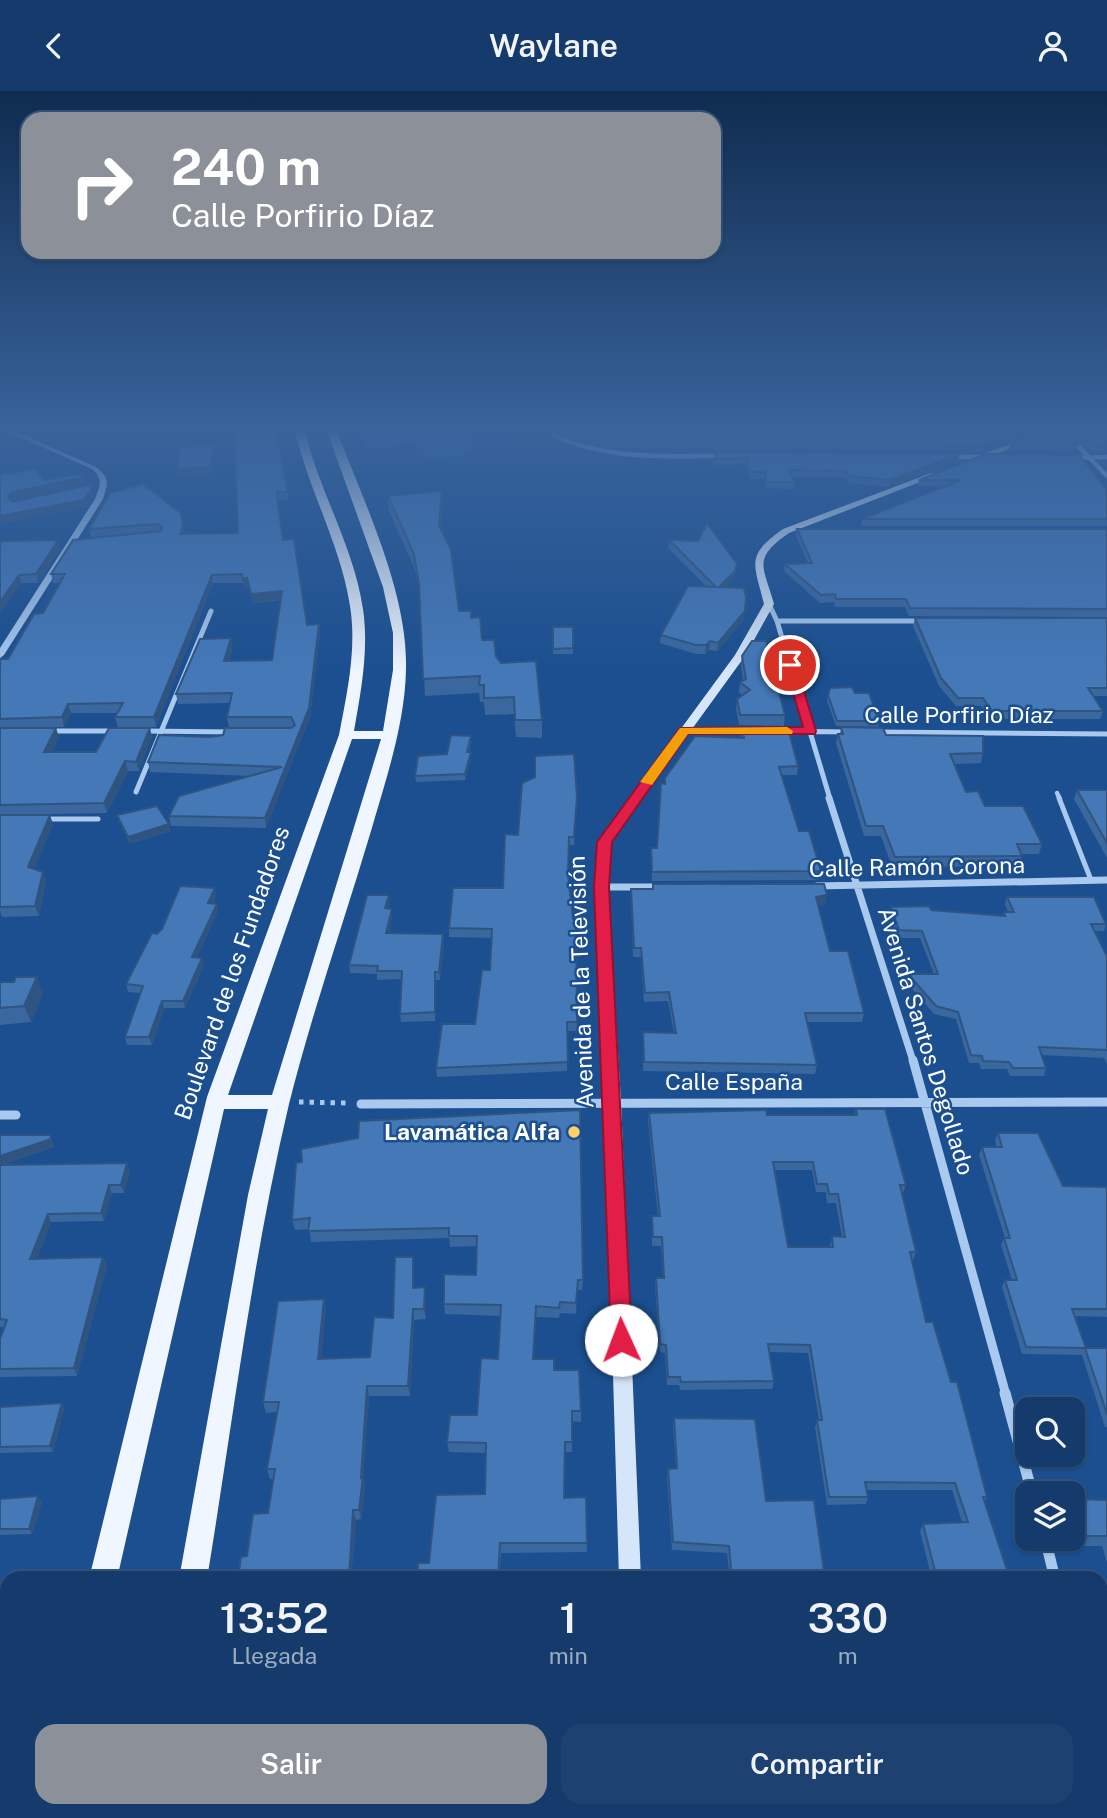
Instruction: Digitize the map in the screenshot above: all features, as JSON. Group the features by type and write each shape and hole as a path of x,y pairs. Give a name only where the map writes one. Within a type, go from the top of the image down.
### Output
{"main road":[{"name":"Boulevard de los Fundadores","path":"105,1571 216,1102 346,735 358,674 358,633 353,591 327,512"},
{"path":"194,1571 259,1195 280,1102 390,735 400,670 399,633 389,587 361,512"},
{"path":"769,604 758,562 765,546 786,531 837,512"},
{"name":"Avenida de la Televisión","path":"630,1571 613,1101 601,887 604,842 740,656 769,604"},
{"path":"346,735 390,735"},
{"path":"216,1102 280,1102"}],"street":[{"path":"0,655 91,512"},
{"path":"786,531 814,531"},
{"path":"59,543 83,542"},
{"name":"Avenida Santos Degollado","path":"769,604 778,621 855,886 927,1102 1029,1481"},
{"path":"136,792 211,611"},
{"path":"778,621 929,621"},
{"path":"684,730 754,731"},
{"path":"40,731 120,731"},
{"path":"134,731 243,732"},
{"name":"Calle Porfirio Díaz","path":"768,731 851,731"},
{"name":"Calle Porfirio Díaz","path":"864,732 1107,734"},
{"name":"Calle Ramón Corona","path":"802,886 1107,880"},
{"path":"601,887 668,887"},
{"name":"Calle España","path":"361,1104 613,1101 1107,1102"},
{"path":"0,1115 16,1115"},
{"path":"1048,1551 1053,1571"}],"lane":[{"path":"1057,793 1091,880"},
{"path":"42,819 97,819"}],"path":[{"path":"280,1102 361,1104"}],"building":[{"path":"0,512 23,512 0,516"},
{"path":"99,512 179,512 183,526 180,534 238,533 237,512 279,512 283,540 294,539 307,625 319,624 309,708 265,818 169,816 179,796 282,767 148,762 159,735 210,737 223,735 225,728 291,728 295,725 291,717 227,717 232,693 176,694 200,639 231,638 224,661 272,660 282,591 251,594 247,578 243,579 242,574 212,575 154,717 115,717 123,703 68,704 62,717 0,719 0,659 8,659 34,614 43,613 65,574 51,574 73,540 161,531 162,527 157,524 89,529"},
{"path":"395,512 440,512 439,525 451,550 459,611 471,611 471,618 480,617 482,640 494,640 496,656 501,663 536,661 542,720 515,720 514,697 484,698 484,685 479,685 480,676 423,679 419,584 414,554"},
{"path":"881,512 1107,512 1107,519 862,519"},
{"path":"707,523 737,564 735,571 719,587 744,588 745,611 718,643 710,641 706,645 696,645 661,635 688,586 716,587 669,540 698,541"},
{"path":"797,529 1107,529 1107,609 910,608 906,599 836,599 835,594 821,595 785,564 812,563"},
{"path":"58,540 36,574 19,575 0,602 0,541"},
{"path":"915,618 1107,618 1107,688 1088,688 1103,711 992,711 983,698 958,698 941,678"},
{"path":"553,627 573,627 573,648 553,649"},
{"path":"752,641 766,641 785,715 740,715 737,699 750,690 740,682 746,679 742,656"},
{"path":"852,687 855,693 869,693 879,721 837,721 828,695 830,688"},
{"path":"841,727 883,728 886,735 983,736 983,753 950,754 966,792 978,791 985,806 1023,806 1042,844 1017,844 1022,856 895,857 883,826 866,826 838,734 843,734"},
{"path":"0,728 56,728 44,752 96,752 109,728 150,728 136,762 125,761 104,803 0,805"},
{"path":"742,728 788,728 798,766 779,767 799,831 809,831 821,871 652,872 651,848 657,848 661,783 665,784 665,778 695,736 744,738"},
{"path":"451,735 471,736 467,752 471,752 465,774 415,776 418,756 447,754"},
{"path":"574,754 577,797 574,837 569,837 568,875 573,919 576,919 577,1022 567,1022 568,1062 436,1068 442,1024 475,1024 482,970 490,970 492,929 449,928 453,888 503,888 505,834 518,835 522,783 535,777 535,756"},
{"path":"1077,790 1107,790 1107,843"},
{"path":"157,806 169,824 128,837 117,815"},
{"path":"0,815 50,815 28,867 43,872 35,906 0,907"},
{"path":"653,884 824,884 827,895 816,897 830,951 848,951 864,1013 805,1013 817,1065 644,1062 643,1032 676,1033 669,992 645,993 641,948 634,948 631,889 653,889"},
{"path":"180,886 215,888 208,903 217,904 192,957 202,958 183,1001 162,1001 149,1037 125,1037 143,986 126,984 152,933 157,934 162,929"},
{"path":"367,895 389,895 385,908 392,909 386,933 443,934 439,972 435,972 435,1012 400,1014 402,971 377,971 378,966 349,965"},
{"path":"1007,897 1094,897 1106,924 1091,924 1107,956 1107,1050 1039,1047 1046,1068 1013,1068 1009,1062 983,1061 982,1056 971,1055 958,1012 936,1006 908,974 938,974 922,931 899,930 891,907 929,906 931,910 1005,916 1004,912 1014,912"},
{"path":"16,977 37,977 24,1006 0,1008 0,982 14,982"},
{"path":"856,1109 885,1109 906,1185 900,1185 916,1252 910,1252 926,1322 933,1322 951,1382 957,1382 987,1497 983,1497 1007,1571 935,1571 923,1524 968,1522 955,1483 865,1482 868,1497 829,1497 817,1420 822,1420 810,1345 768,1344 774,1381 681,1382 680,1377 668,1377 666,1345 660,1344 656,1278 664,1278 662,1237 653,1237 652,1216 660,1216 649,1113 766,1110 767,1115 857,1115","holes":["773,1162 813,1162 817,1184 827,1184 829,1194 838,1194 845,1237 832,1236 833,1247 788,1247"]},
{"path":"580,1110 583,1280 578,1280 576,1303 560,1302 559,1308 536,1306 533,1359 554,1359 554,1370 579,1370 581,1411 572,1411 572,1442 565,1442 564,1498 586,1497 587,1543 500,1543 498,1571 418,1571 418,1563 429,1563 436,1495 485,1494 486,1443 447,1442 450,1415 477,1415 481,1358 498,1359 501,1305 444,1304 444,1274 476,1275 477,1236 449,1236 449,1228 308,1231 310,1218 292,1220 296,1163 302,1162 301,1149 358,1138 359,1121"},
{"path":"998,1133 1038,1133 1063,1186 1107,1187 1107,1309 1072,1309 1086,1348 1026,1347 1005,1280 1017,1280 1004,1238 1010,1238 982,1147 1002,1147"},
{"path":"0,1135 50,1135 51,1139 0,1156"},
{"path":"127,1163 121,1185 109,1185 101,1213 48,1214 30,1259 103,1257 74,1368 0,1369 0,1339 7,1320 0,1319 0,1165"},
{"path":"395,1257 413,1257 413,1288 425,1287 424,1309 413,1309 408,1386 367,1386 361,1478 363,1477 359,1510 353,1510 349,1571 239,1571 241,1557 247,1556 253,1514 268,1513 275,1469 267,1469 279,1402 263,1402 278,1301 324,1299 318,1359 370,1357 374,1317 393,1318"},
{"path":"1085,1348 1107,1348 1107,1414"},
{"path":"62,1403 50,1446 0,1447 0,1407"},
{"path":"674,1418 755,1419 766,1501 814,1500 824,1571 731,1571 729,1546 673,1542 668,1469 677,1468"},
{"path":"38,1496 29,1529 0,1529 0,1499"},
{"path":"1085,1499 1107,1500 1107,1536 1085,1536"}],"slow traffic":[{"path":"647,782 684,730 787,731"}],"place":[{"name":"Lavamática Alfa","path":"574,1132"}],"route":[{"path":"621,1340 613,1101 601,887 604,842 684,730 810,731 790,665"}]}
